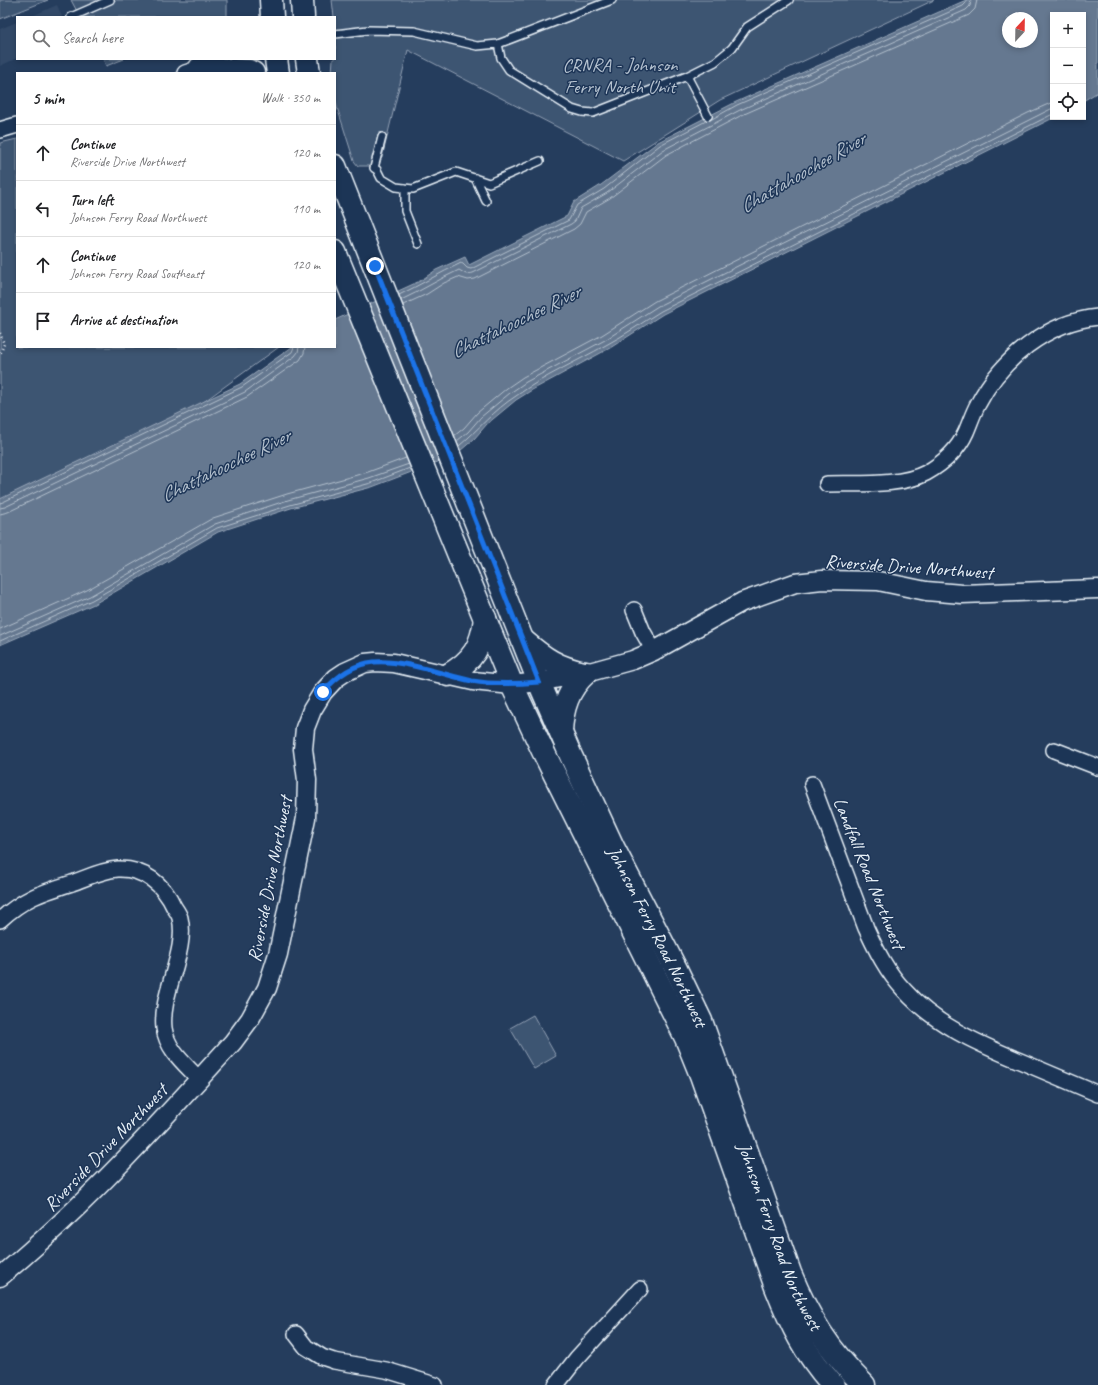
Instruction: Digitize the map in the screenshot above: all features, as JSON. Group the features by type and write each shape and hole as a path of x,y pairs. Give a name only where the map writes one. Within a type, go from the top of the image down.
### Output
{"main road":[{"path":"272,0 272,16"},
{"path":"302,0 303,16"},
{"path":"276,60 278,72"},
{"path":"307,60 309,72"},
{"path":"192,71 251,72"},
{"name":"Johnson Ferry Road Northwest","path":"336,168 539,682 561,734 613,847 701,1021 799,1295 810,1318 829,1346 864,1385"},
{"name":"Johnson Ferry Road Northwest","path":"336,255 512,685 543,751 686,1038 701,1075 776,1287 795,1331 808,1355 833,1385"},
{"path":"448,675 459,669 473,656 482,636 485,618"},
{"path":"522,638 547,660 554,664 585,673 576,683 568,697 563,711 561,734"}],"street":[{"path":"192,71 227,60"},
{"path":"0,130 16,125"},
{"path":"827,484 894,482 925,473 944,461 956,448 965,434 977,405 990,384 1007,362 1028,344 1057,328 1087,318 1098,317"},
{"name":"Riverside Drive Northwest","path":"0,1277 109,1177 234,1042 250,1019 266,988 278,954 307,806 308,780 303,749 303,739 308,720 319,698 329,685 345,672 364,663 375,662 394,663 473,681 512,685 539,682 585,673 633,660 654,651 742,602 795,583 822,580 878,581 926,591 962,594 1098,589"},
{"path":"634,610 643,632 654,651"},
{"path":"1054,750 1098,767"},
{"name":"Landfall Road Northwest","path":"812,784 866,928 876,950 889,971 904,990 921,1008 937,1020 974,1041 1098,1094"},
{"path":"0,920 14,908 33,896 104,872 118,869 131,870 147,876 160,885 169,896 180,918 181,936 165,1010 164,1028 173,1052 199,1080"},
{"path":"556,1385 577,1358 640,1289"},
{"path":"296,1334 306,1347 322,1357 334,1361 386,1370 435,1385"}],"lane":[{"path":"73,16 110,0"},
{"path":"336,34 363,31 414,31 477,46 498,44 612,0"},
{"path":"498,44 501,58 509,70 572,109 593,113 604,110 687,76 715,62 732,48 747,27 789,0"},
{"path":"687,76 708,116"},
{"path":"382,137 374,168 377,170 381,178 396,188 413,189 456,172 489,183 540,161"},
{"path":"475,178 486,201"},
{"path":"405,188 405,210 418,244"}],"path":[{"path":"0,333 4,344 0,356"}],"shaded area":[{"path":"57,5 62,16 32,16"},
{"path":"16,22 16,58 0,66 0,29"}],"green space":[{"path":"0,0 48,0 0,19"},
{"path":"71,0 227,0 227,16 79,16"},
{"name":"CRNRA - Johnson Ferry North Unit","path":"332,0 934,0 720,100 623,161 408,50 382,158 372,166 358,166 354,161 336,102 336,72 332,72 333,60 336,60 336,16 334,16"},
{"path":"103,60 121,60 106,66"},
{"path":"16,139 16,348 278,348 147,443 0,511 0,143"},
{"path":"533,1015 556,1056 534,1069 510,1028"}],"water":[{"name":"Chattahoochee River","path":"966,0 1098,0 1098,92 1086,99 1086,12 1050,12 1050,120 663,314 610,348 516,400 487,424 474,439 460,451 443,460 372,487 291,508 218,532 94,604 0,645 0,499 240,384 291,348 336,348 336,320 420,281 436,270 465,257 469,265 567,216 574,202 601,185 658,142 736,102"}],"route":[{"path":"323,692 336,678 345,672 364,663 375,662 394,663 473,681 512,685 539,682 375,266"}]}
